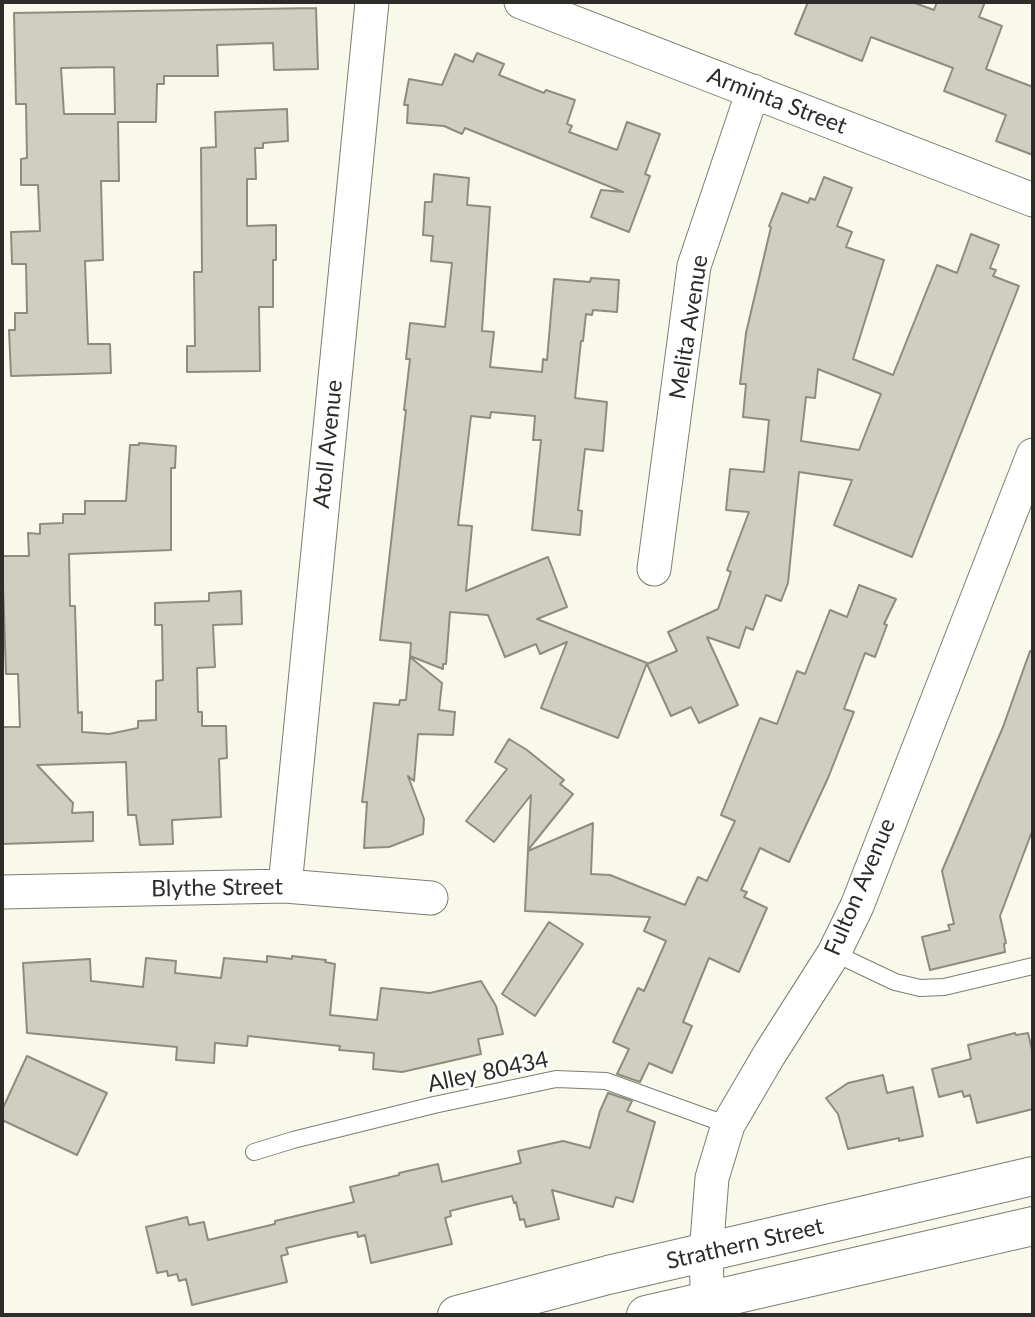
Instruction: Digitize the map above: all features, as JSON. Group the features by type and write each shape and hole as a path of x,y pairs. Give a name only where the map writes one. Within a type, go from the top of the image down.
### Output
{"street":[{"name":"Atoll Avenue","path":"285,886 372,2"},
{"name":"Arminta Street","path":"521,2 1033,200"},
{"name":"Melita Avenue","path":"654,569 694,266 753,91"},
{"name":"Fulton Avenue","path":"707,1309 706,1254 712,1178 728,1125 834,953 857,906 1033,455"},
{"name":"Blythe Street","path":"2,892 285,886 431,898"},
{"name":"Strathern Street","path":"457,1315 608,1275 1033,1176"},
{"name":"Strathern Street","path":"646,1315 707,1309 1033,1226"}],"lane":[{"path":"834,953 895,982 920,988 944,987 1033,966"},
{"name":"Alley 80434","path":"254,1152 434,1105 556,1079 606,1081 728,1125"}],"building":[{"path":"808,2 912,2 934,10 937,2 985,2 979,17 1002,26 986,69 1033,87 1033,155 996,141 1006,115 944,91 953,68 871,37 862,61 795,34"},
{"path":"316,8 318,69 274,70 273,43 217,45 218,76 164,76 164,84 157,84 156,122 118,122 119,181 101,181 103,260 85,261 88,344 110,344 111,373 11,376 9,330 15,330 15,313 27,313 26,264 12,264 11,232 40,231 38,185 21,185 21,159 27,158 26,104 16,104 14,13","holes":["114,67 115,114 64,114 61,68"]},
{"path":"477,53 504,64 499,75 544,93 546,90 575,100 567,124 572,126 569,132 617,150 627,122 660,134 645,174 650,176 629,232 591,217 601,190 623,192 465,128 462,134 444,126 407,123 408,105 404,105 409,79 442,85 455,54 473,62"},
{"path":"287,109 288,141 263,143 263,148 255,148 256,179 247,179 247,226 276,225 273,307 259,307 260,371 187,372 187,346 195,346 194,272 202,272 201,148 216,147 215,112"},
{"path":"434,174 469,178 467,205 490,207 482,331 494,332 490,367 542,372 543,359 547,360 554,279 590,282 591,278 619,280 617,312 593,310 592,315 586,314 581,341 575,398 607,402 603,451 585,449 578,510 582,511 580,535 532,530 541,440 533,440 535,416 491,412 490,418 471,416 458,525 472,526 466,591 548,557 567,607 537,619 647,663 618,738 541,708 567,642 540,654 536,644 505,657 488,615 450,612 446,664 443,664 443,669 410,656 411,643 380,640 406,410 410,359 406,359 410,323 445,327 452,263 431,261 433,236 423,235 425,202 432,202"},
{"path":"824,177 852,188 837,226 852,232 846,247 884,260 853,359 893,375 937,265 957,273 971,234 999,245 990,268 996,270 993,276 1019,286 912,557 834,525 852,480 799,472 788,583 781,601 766,595 753,630 746,627 739,648 707,637 738,705 699,723 691,707 671,716 647,664 677,651 668,632 718,609 731,572 727,570 749,512 726,510 730,469 764,472 769,420 743,417 746,384 740,384 746,333 771,227 769,226 782,193 808,203 810,198 815,200","holes":["818,369 881,394 859,450 801,441 806,397 815,398"]},
{"path":"139,443 176,446 175,468 171,468 171,550 69,554 70,606 75,606 78,713 82,712 82,732 109,734 138,728 138,721 156,720 156,681 163,680 162,625 155,625 155,603 209,601 209,593 241,591 242,624 213,625 215,667 197,668 198,712 202,712 202,726 226,726 227,758 219,759 221,817 172,820 173,844 140,845 136,815 128,815 126,762 37,765 73,803 72,813 93,812 93,841 2,844 2,727 20,727 18,674 6,674 2,556 29,556 28,533 40,534 40,524 63,523 63,514 85,514 85,501 126,501 130,445"},
{"path":"859,585 896,599 884,624 887,625 875,657 865,653 844,709 854,712 828,778 789,862 760,848 741,890 747,892 744,897 767,908 739,972 709,958 683,1022 692,1026 672,1073 649,1063 640,1082 617,1074 629,1049 613,1042 638,988 644,991 666,941 644,931 650,917 525,911 528,851 593,823 591,874 610,875 685,905 698,877 707,881 735,821 721,815 760,718 777,724 797,671 805,674 830,610 847,617"},
{"path":"1030,651 1033,652 1033,829 1000,916 1006,943 1005,952 930,970 922,937 950,930 948,925 954,924 942,871 1003,727"},
{"path":"410,657 442,683 439,710 455,712 453,735 418,734 414,781 408,776 424,819 423,834 389,847 364,848 367,802 362,802 374,703 399,705 400,700 406,700"},
{"path":"509,739 564,780 560,784 573,794 528,850 531,795 494,842 466,821 507,769 495,762"},
{"path":"549,922 583,944 535,1016 502,994"},
{"path":"267,956 326,960 325,962 335,964 330,1015 377,1020 381,988 430,993 481,981 496,1006 503,1034 478,1039 481,1054 402,1072 373,1069 374,1053 339,1050 340,1046 248,1036 247,1046 215,1043 214,1063 176,1060 177,1047 27,1033 23,963 90,959 91,981 143,987 146,958 176,961 175,973 221,978 224,958 267,962"},
{"path":"1015,1033 1028,1033 1033,1054 1033,1109 977,1123 970,1095 964,1097 962,1091 939,1097 932,1069 971,1059 968,1045"},
{"path":"27,1056 107,1093 77,1155 2,1120 2,1110"},
{"path":"883,1075 887,1093 913,1087 923,1136 899,1141 899,1138 848,1149 838,1114 826,1098 848,1083"},
{"path":"608,1093 632,1101 627,1111 655,1122 633,1202 616,1197 613,1207 552,1190 559,1219 526,1227 524,1219 520,1220 512,1196 450,1211 451,1216 445,1218 452,1244 371,1263 365,1235 358,1237 357,1232 333,1237 286,1248 288,1254 281,1256 287,1282 192,1305 186,1279 179,1281 177,1274 168,1276 167,1271 157,1273 146,1227 187,1217 189,1225 204,1222 208,1240 354,1202 350,1187 399,1173 438,1164 442,1182 521,1163 518,1151 563,1141 590,1148"}]}
